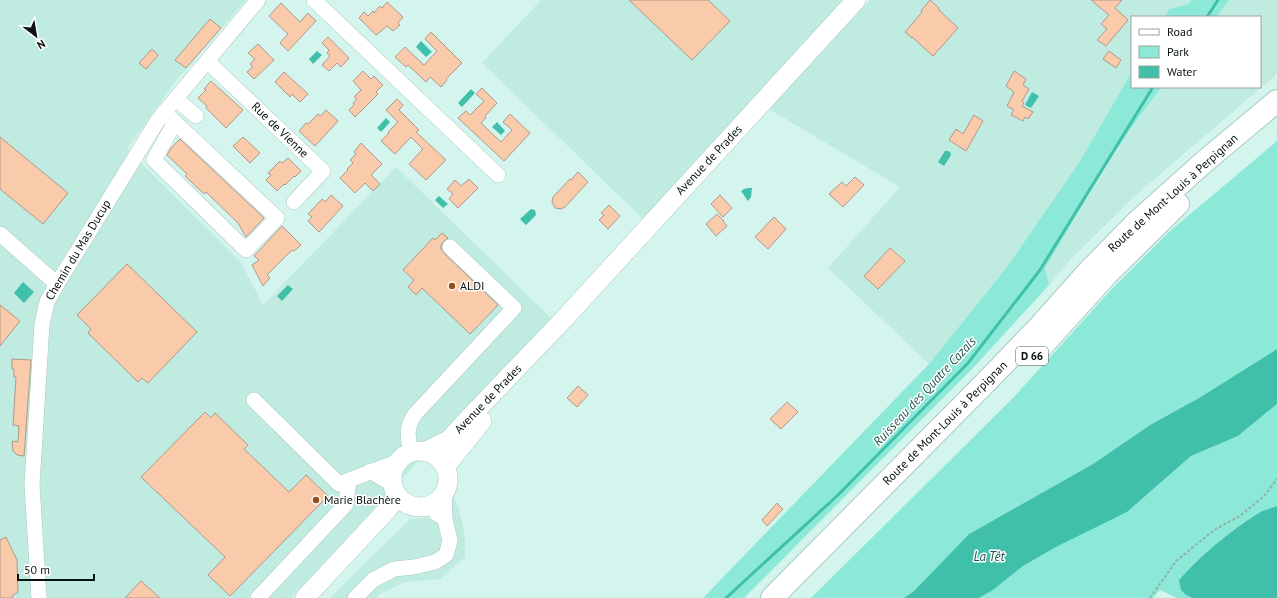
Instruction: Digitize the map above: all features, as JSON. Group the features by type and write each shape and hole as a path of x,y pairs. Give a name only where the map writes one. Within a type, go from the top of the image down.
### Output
{"highway":[{"name":"Route de Mont-Louis à Perpignan","path":"772,598 989,379 1039,327 1088,272 1136,223 1204,162 1277,101"},
{"name":"Route de Mont-Louis à Perpignan","path":"793,598 1005,385 1107,274 1185,197 1277,121"}],"main road":[{"name":"Avenue de Prades","path":"411,455 449,440 563,320 856,0"},
{"name":"Avenue de Prades","path":"445,467 563,320"},
{"path":"316,598 395,519 430,501 447,485 448,476 445,467 440,460 432,454 411,455 394,468 392,477 395,490 402,501 430,501"},
{"path":"305,598 386,511 395,490"}],"street":[{"name":"Chemin du Mas Ducup","path":"39,598 33,477 42,324 47,302 158,120 169,117 176,99 258,0"},
{"path":"314,0 498,175"},
{"name":"Rue de Vienne","path":"207,61 322,171 294,202"},
{"path":"176,99 196,116"},
{"path":"169,117 277,218 246,250 154,160 169,117"},
{"path":"0,234 57,284"},
{"path":"254,400 339,484 411,455 408,434 410,421 514,308 450,247"},
{"path":"370,471 395,490"},
{"path":"258,598 346,504 349,480"},
{"path":"355,598 373,580 394,569 414,567 435,562 446,554 450,541 445,519 437,514 430,501"}],"path":[{"path":"1150,598 1176,562 1214,530 1240,516 1264,496 1277,479"}],"shaded area":[{"path":"0,0 246,0 175,82 127,149 241,262 263,305 396,167 551,318 291,598 0,598"},
{"path":"541,0 846,0 643,219 482,63"},
{"path":"870,0 1191,0 1189,4 1169,9 1165,16 1131,16 1131,74 1078,164 1007,267 929,364 828,268 900,187 769,109"},
{"path":"1229,0 1277,0 1277,74 1261,88 1261,16 1218,16"},
{"path":"1161,88 1261,88 1136,195 1072,258 1049,285 1044,268 1107,166"},
{"path":"452,492 459,510 465,536 465,557 440,579 405,582 380,594 376,598 330,598 410,519 429,517"}],"green space":[{"path":"1191,0 1229,0 1218,16 1165,16 1169,9 1189,4"},
{"path":"1131,74 1131,88 1161,88 1115,153 1045,268 1049,285 974,367 744,598 703,598 929,364 1007,267 1078,164"},
{"path":"1277,141 1277,349 1199,398 1150,425 1093,464 969,534 914,591 904,598 811,598 1014,397 1110,291 1170,231"},
{"path":"1277,404 1277,506 1258,513 1221,540 1186,595 1192,598 1177,598 1160,590 1153,598 979,598 993,590 1023,566 1056,547 1127,512 1191,456 1238,436"}],"water":[{"path":"421,41 432,52 426,57 416,47"},
{"path":"317,51 322,55 313,64 309,59"},
{"path":"471,89 475,93 462,107 458,103"},
{"path":"1032,92 1039,96 1031,108 1025,105"},
{"path":"386,118 390,122 381,132 377,128"},
{"path":"497,122 505,131 501,135 492,127"},
{"path":"945,151 950,152 951,155 944,166 938,162"},
{"path":"752,188 751,197 748,201 741,191"},
{"path":"439,196 448,204 443,208 435,200"},
{"path":"531,209 535,210 536,215 526,225 520,219"},
{"path":"23,282 34,292 24,303 14,293"},
{"path":"288,285 293,289 282,301 277,296"},
{"name":"La Têt","path":"1277,349 1277,404 1238,436 1191,456 1127,512 1056,547 1023,566 993,590 979,598 904,598 914,591 969,534 1093,464 1150,425 1199,398"},
{"path":"1277,506 1277,598 1192,598 1181,590 1179,580 1206,553 1236,528 1257,514"}],"building":[{"path":"629,0 708,0 730,21 692,60"},
{"path":"930,0 958,28 933,56 905,32"},
{"path":"1091,0 1122,0 1115,8 1128,20 1106,46 1097,40 1107,29 1101,24 1109,15"},
{"path":"387,2 403,17 398,23 400,25 393,31 387,26 376,35 359,18 364,12 368,16 373,11 374,13 380,6 382,8"},
{"path":"281,3 300,22 308,13 316,21 288,51 280,43 288,34 269,16"},
{"path":"210,19 221,28 186,68 175,60"},
{"path":"431,32 462,63 446,79 447,80 441,87 430,77 426,82 408,65 406,67 395,57 405,47 424,65 437,51 425,39"},
{"path":"328,37 349,58 341,67 337,63 329,71 322,65 330,56 327,53 329,50 322,43"},
{"path":"258,44 274,60 254,79 247,72 253,67 250,64 255,59 248,53"},
{"path":"152,49 158,55 146,69 139,63"},
{"path":"1109,51 1121,60 1116,68 1103,59"},
{"path":"363,71 371,79 374,76 383,85 376,92 378,94 355,117 349,110 357,99 354,97 361,90 353,81"},
{"path":"1014,71 1026,79 1023,85 1029,89 1022,101 1024,103 1022,106 1033,112 1028,119 1025,117 1023,121 1011,115 1014,110 1007,106 1014,92 1006,86"},
{"path":"284,72 308,94 300,102 292,94 290,97 275,82"},
{"path":"211,81 243,110 226,128 198,98 206,90 204,89"},
{"path":"482,88 497,103 485,116 486,118 481,123 501,142 512,130 503,122 510,114 530,133 504,161 458,118 466,111 470,115 484,101 476,94"},
{"path":"397,99 403,105 399,110 419,130 416,132 446,160 426,180 409,164 423,149 411,137 395,154 381,141 398,122 386,110"},
{"path":"326,110 338,121 315,146 299,131 306,123 308,124 318,114 321,116"},
{"path":"974,115 983,121 966,151 949,140 956,129 963,134"},
{"path":"0,137 68,193 43,224 0,189"},
{"path":"243,137 260,153 250,163 233,146"},
{"path":"180,139 264,218 246,237 238,223 206,192 204,194 185,176 187,174 167,155 171,148"},
{"path":"361,143 382,164 371,175 380,184 373,191 365,183 355,193 340,178 353,163 350,160 356,154 354,152"},
{"path":"288,158 301,171 277,191 266,180 271,175 268,173 280,161 282,163"},
{"path":"578,172 588,182 565,207 561,209 555,208 552,202 553,197"},
{"path":"855,177 864,185 843,207 829,194 842,182 846,186"},
{"path":"469,179 478,188 458,208 449,199 453,194 447,189 455,180 461,186"},
{"path":"331,195 343,206 319,232 308,221 312,217 308,214 322,199 325,202"},
{"path":"720,195 732,208 723,217 711,204"},
{"path":"609,205 620,216 608,229 599,220 604,215 601,213"},
{"path":"717,214 727,226 716,236 706,224"},
{"path":"774,217 786,229 768,249 755,237"},
{"path":"282,226 301,245 294,251 292,250 267,275 270,278 263,286 252,265 259,260 254,256"},
{"name":"ALDI","path":"442,233 448,238 441,245 441,249 444,253 498,305 470,334 422,288 416,295 408,287 414,280 403,270 433,238 435,240"},
{"path":"890,248 905,261 878,289 864,276"},
{"path":"127,264 197,332 148,383 142,378 138,382 88,333 91,329 77,315"},
{"path":"0,305 20,321 0,346"},
{"path":"12,359 31,360 24,456 17,455 13,451 12,441 18,442 19,426 13,425 16,377 14,377 14,369 12,369"},
{"path":"578,386 588,395 577,407 567,398"},
{"path":"787,402 798,412 781,429 770,419"},
{"path":"205,412 211,418 215,413 248,445 244,449 289,492 306,475 328,496 230,596 208,575 225,557 141,477"},
{"path":"777,503 783,509 767,526 762,520"},
{"path":"6,537 17,560 18,592 12,596 13,598 0,598 0,540"},
{"path":"141,581 160,598 125,598"}],"waterway":[{"name":"Ruisseau des Quatre Cazals","path":"1208,16 1218,0"},
{"name":"Ruisseau des Quatre Cazals","path":"726,598 838,495 968,363 1040,270 1152,88"}],"place":[{"name":"ALDI","path":"452,286"},
{"name":"Marie Blachère","path":"316,500"}]}
